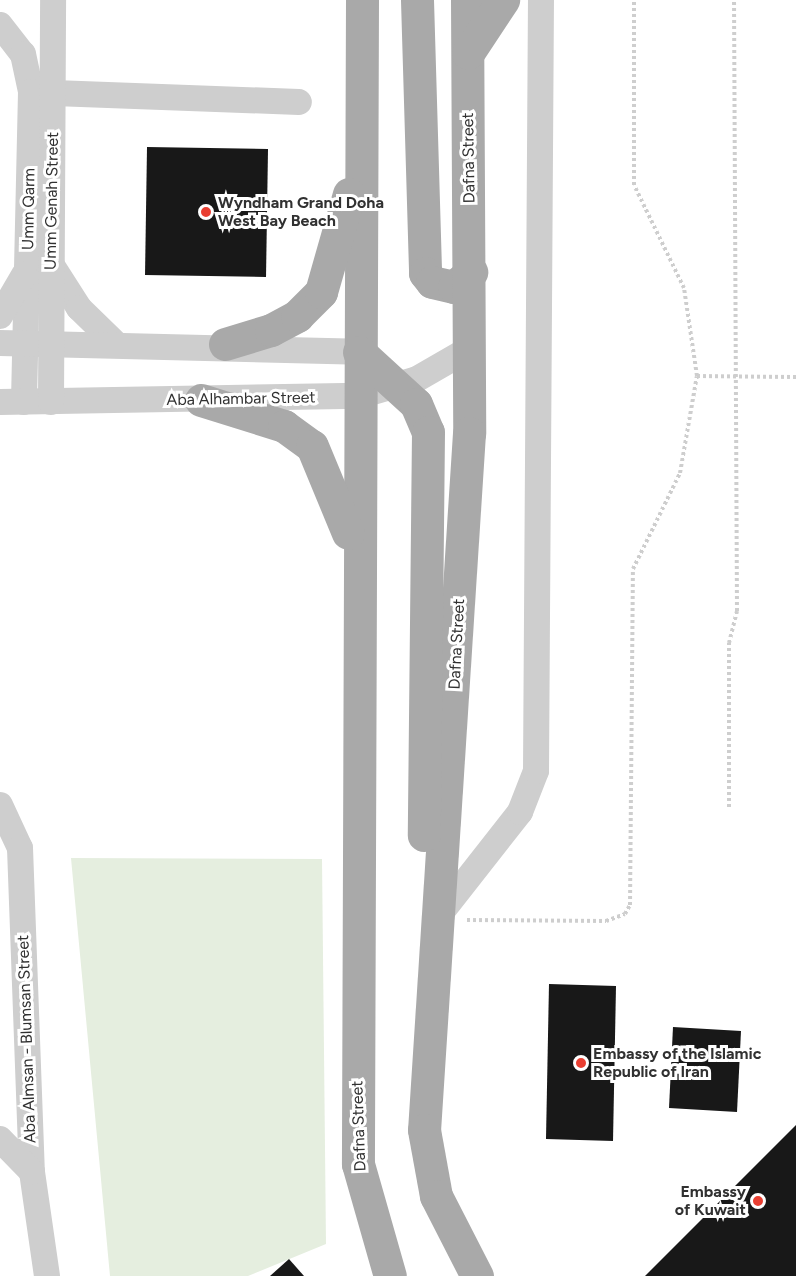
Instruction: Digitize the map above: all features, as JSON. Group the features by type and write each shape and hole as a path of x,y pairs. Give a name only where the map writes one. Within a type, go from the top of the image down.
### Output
{"main road":[{"name":"Dafna Street","path":"362,0 358,577 358,1164 390,1276"},
{"path":"417,0 425,273 443,287 454,287 471,272"},
{"name":"Dafna Street","path":"467,0 471,348 435,1011 424,1130 429,1168 446,1224 477,1276"},
{"path":"468,53 503,0"},
{"path":"225,344 288,320 321,292 361,167"},
{"path":"359,352 400,386 423,415 429,432 422,954 435,1011"},
{"path":"201,400 276,422 312,446 334,490 358,577"}],"street":[{"name":"Umm Genah Street","path":"51,402 51,343 39,265 54,93 53,0"},
{"path":"440,917 520,812 536,771 541,0"},
{"name":"Umm Qarm","path":"0,25 23,54 29,73 39,265 12,402"},
{"path":"54,93 299,102"},
{"path":"0,316 39,265 117,344"},
{"path":"0,343 225,344 359,352"},
{"name":"Aba Alhambar Street","path":"12,402 359,396 400,386 471,348"},
{"name":"Aba Almsan - Blumsan Street","path":"0,805 20,848 32,1172 46,1276"},
{"path":"0,1139 32,1172"}],"path":[{"path":"440,917 606,921 625,914 630,905 633,569 680,473 697,376 684,288 634,185 634,0"},
{"path":"729,807 738,376 734,0"},
{"path":"697,376 796,377"}],"green space":[{"path":"71,858 322,859 326,1244 248,1276 110,1276"}],"building":[{"name":"Wyndham Grand Doha West Bay Beach","path":"147,147 268,149 266,277 145,275"},
{"name":"Embassy of the Islamic Republic of Iran","path":"549,984 616,986 613,1141 546,1139"},
{"path":"673,1027 741,1031 737,1112 669,1108"},
{"name":"Embassy of Kuwait","path":"796,1125 796,1276 645,1276"},
{"path":"289,1259 304,1276 270,1276"}],"place":[{"name":"Wyndham Grand Doha West Bay Beach","path":"206,212"},
{"name":"Embassy of the Islamic Republic of Iran","path":"581,1063"},
{"name":"Embassy of Kuwait","path":"758,1201"}]}
